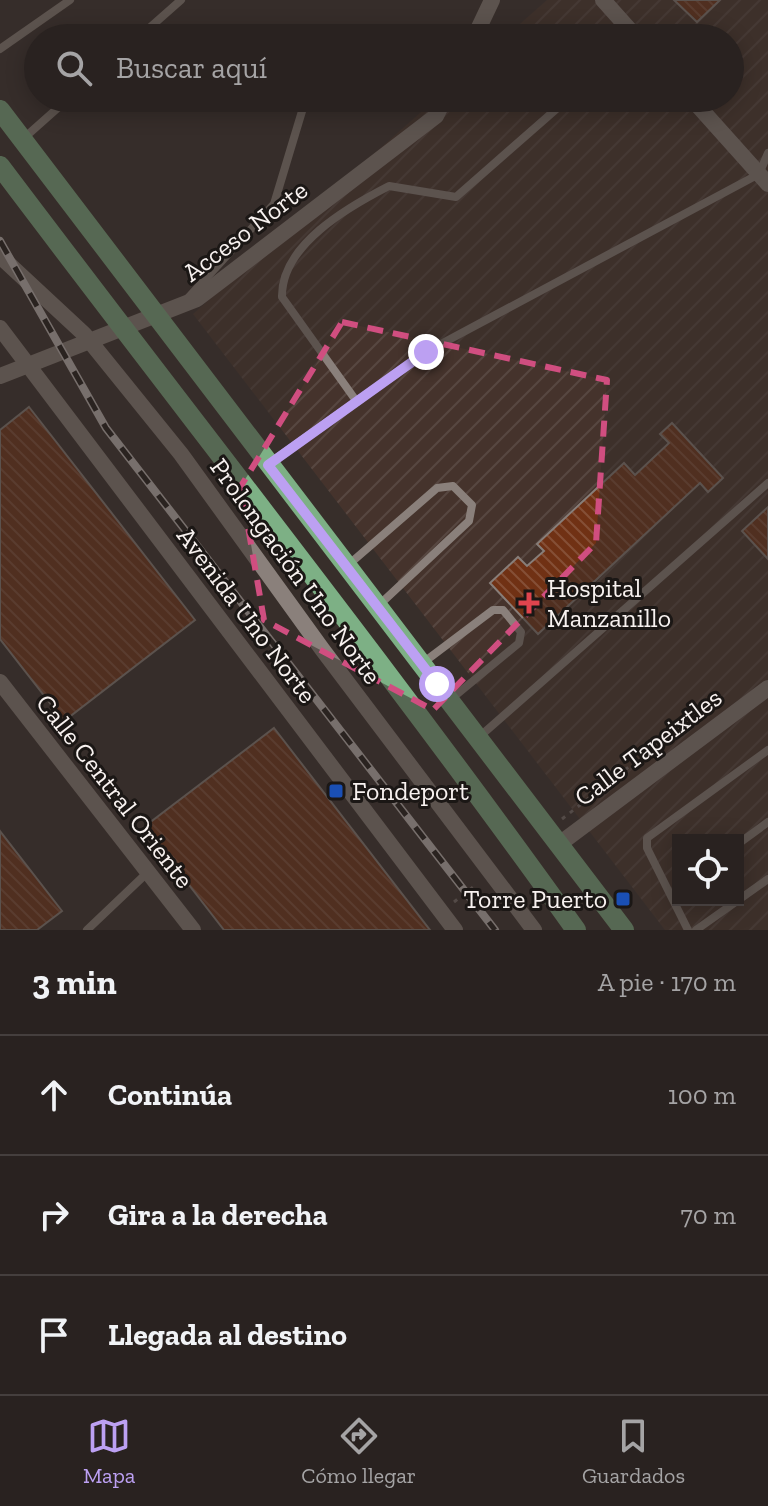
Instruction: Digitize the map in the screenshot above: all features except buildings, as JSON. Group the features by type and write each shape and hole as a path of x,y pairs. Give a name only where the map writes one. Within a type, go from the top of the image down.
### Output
{"main road":[{"path":"0,110 624,930"},
{"path":"0,166 214,451 439,738 576,930"}],"street":[{"path":"481,24 492,0"},
{"path":"603,0 624,24"},
{"name":"Acceso Norte","path":"0,376 197,299 438,112"},
{"path":"704,112 764,179"},
{"name":"Prolongación Uno Norte","path":"0,256 84,334 181,454 322,649 534,930"},
{"name":"Avenida Uno Norte","path":"0,328 455,930"},
{"path":"0,389 29,366"},
{"name":"Calle Central Oriente","path":"0,682 193,930"},
{"name":"Calle Tapeixtles","path":"558,845 768,688"}],"lane":[{"path":"36,24 70,0"},
{"path":"154,24 181,0"},
{"path":"0,49 24,32"},
{"path":"24,138 53,112"},
{"path":"163,325 274,204 302,112"},
{"path":"357,402 282,297 281,281 287,270 313,236 389,186 456,197 553,112"},
{"path":"268,465 426,352 764,179 768,153"},
{"path":"478,739 768,483"},
{"path":"346,567 437,488 453,486 472,505 469,521 377,607"},
{"path":"421,664 493,610 503,610 521,632 519,643 450,701"},
{"path":"688,930 647,848 647,838 768,750"},
{"path":"744,840 768,822"},
{"path":"87,930 148,872"},
{"path":"696,930 768,879"}],"highlighted area":[{"path":"342,322 607,380 596,543 433,710 264,620 241,486"}],"shaded area":[{"path":"547,0 768,0 768,930 665,930 193,314 421,112 744,112 744,24 520,24"}],"railway":[{"path":"0,241 106,428 495,930"}],"place":[{"name":"Hospital Manzanillo","path":"529,603"},
{"name":"Fondeport","path":"336,791"},
{"name":"Torre Puerto","path":"623,899"}],"route":[{"path":"426,352 268,465 437,684"}]}
